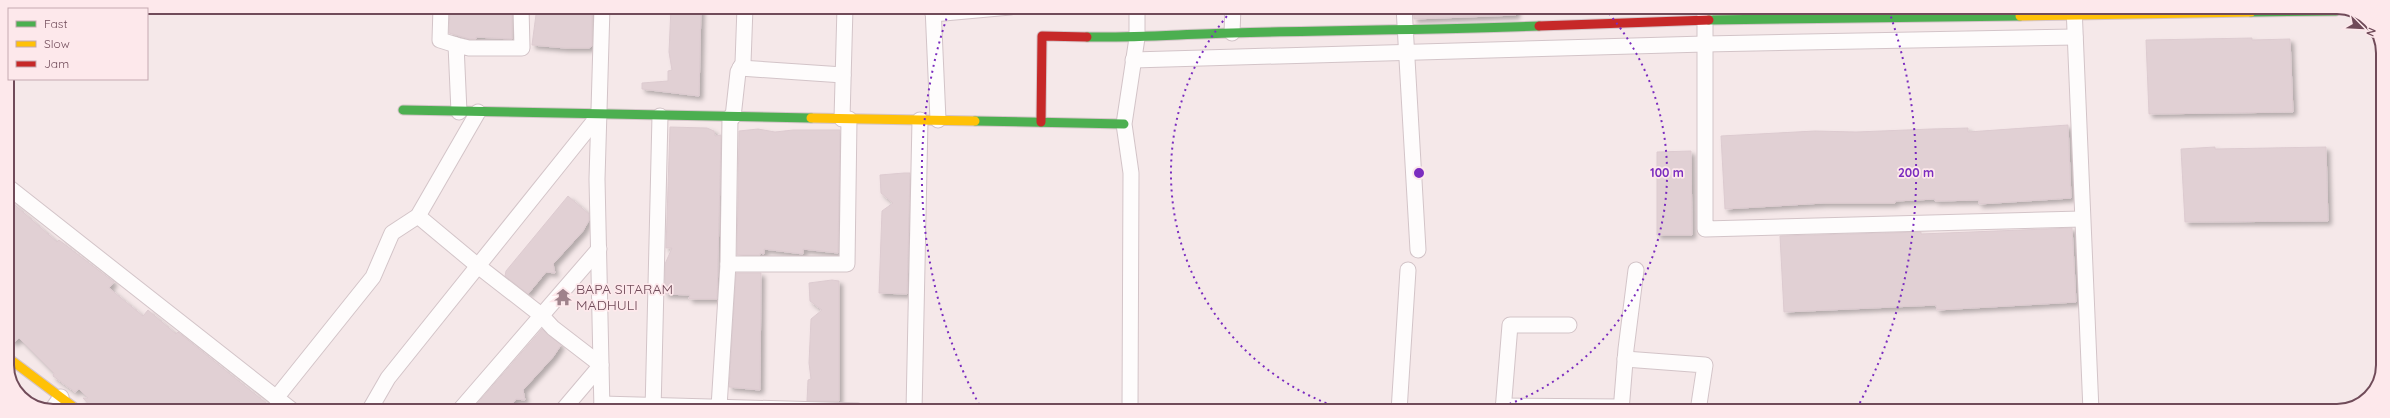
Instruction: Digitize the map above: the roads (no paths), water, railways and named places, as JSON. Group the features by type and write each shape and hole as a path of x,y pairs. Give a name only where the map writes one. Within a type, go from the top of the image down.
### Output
{"street":[{"path":"441,14 440,40 469,48 522,48 521,14"},
{"path":"602,14 599,115 599,249 602,404"},
{"path":"719,404 728,264 732,117 742,63 745,14"},
{"path":"728,264 847,264 843,75 846,14"},
{"path":"933,14 938,120"},
{"path":"1130,404 1131,173 1124,124 1137,38 1137,14"},
{"path":"1232,33 1233,14"},
{"path":"1404,14 1418,250"},
{"path":"1041,122 1042,36 1137,38 1232,33 1405,31 1705,14 1705,229 2082,219"},
{"path":"2074,14 2091,404"},
{"path":"1133,60 1705,44 2075,38"},
{"path":"456,45 459,112"},
{"path":"740,68 843,75"},
{"path":"403,110 1124,124"},
{"path":"276,398 373,277 392,232 418,216 478,112"},
{"path":"373,404 388,378 599,115"},
{"path":"653,404 660,116"},
{"path":"914,404 920,120"},
{"path":"14,192 284,404"},
{"path":"418,216 478,266 541,315 553,328 601,365"},
{"path":"468,404 541,315 599,249"},
{"path":"1399,404 1408,270"},
{"path":"1622,404 1625,358 1636,270"},
{"path":"1503,404 1510,325 1569,325"},
{"path":"1625,358 1705,365 1699,404"},
{"path":"14,362 70,404"},
{"path":"568,404 601,365"},
{"path":"56,404 61,397"}],"place":[{"name":"BAPA SITARAM MADHULI","path":"563,297"}]}
